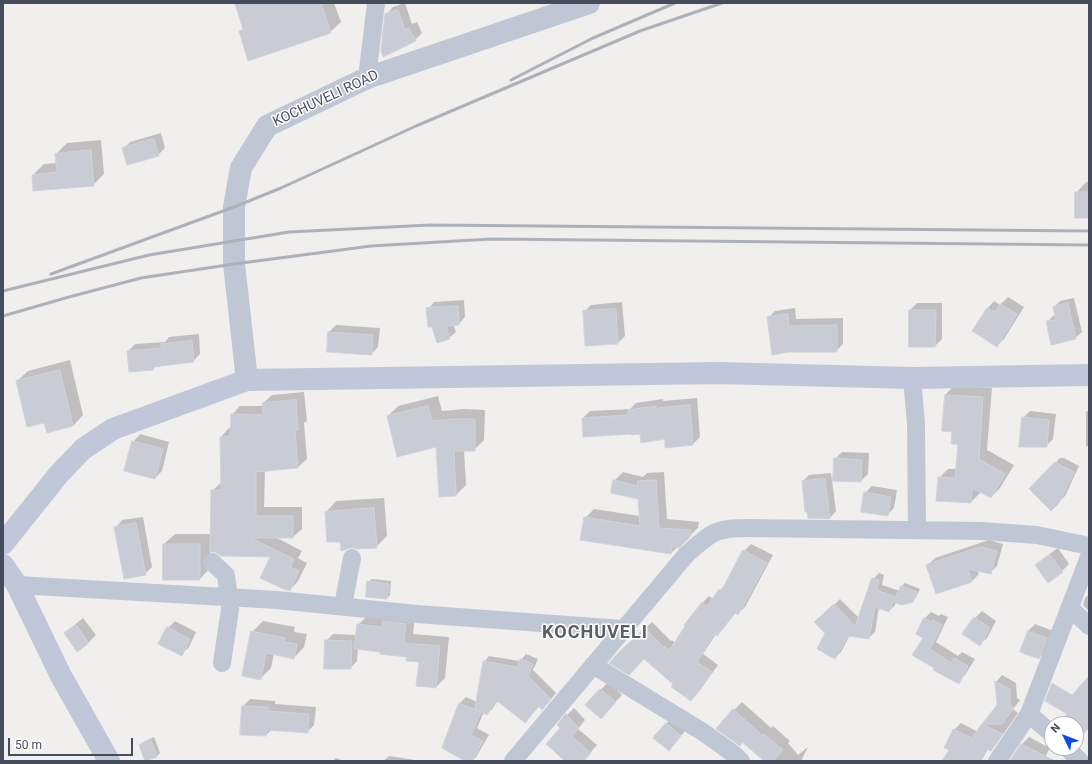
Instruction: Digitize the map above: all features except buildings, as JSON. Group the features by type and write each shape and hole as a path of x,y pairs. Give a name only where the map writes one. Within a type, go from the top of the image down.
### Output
{"main road":[{"path":"3,544 59,474 83,449 113,429 247,380 718,373 912,378 1089,375"},
{"path":"3,565 17,585 61,676 109,761"}],"street":[{"path":"367,78 376,3"},
{"name":"KOCHUVELI ROAD","path":"247,380 234,264 234,207 241,168 267,126 367,78 589,3"},
{"path":"912,378 916,424 917,530"},
{"path":"513,761 686,555 700,542 716,532 730,529 748,528 982,530 1037,535 1089,546"},
{"path":"997,761 1029,714 1089,556"},
{"path":"343,606 352,558"},
{"path":"212,562 226,575 229,597 230,609 222,662"},
{"path":"17,585 277,600 417,614 623,629"},
{"path":"1070,608 1089,626"},
{"path":"593,665 703,732 741,761"},
{"path":"1029,714 1044,727"}],"railway":[{"path":"511,80 593,38 675,3"},
{"path":"51,274 234,207 281,188 416,126 640,31 722,3"},
{"path":"3,291 149,255 289,232 430,225 1089,231"},
{"path":"3,316 141,278 371,246 491,239 1089,245"}],"district":[{"name":"KOCHUVELI","path":"595,633"}]}
